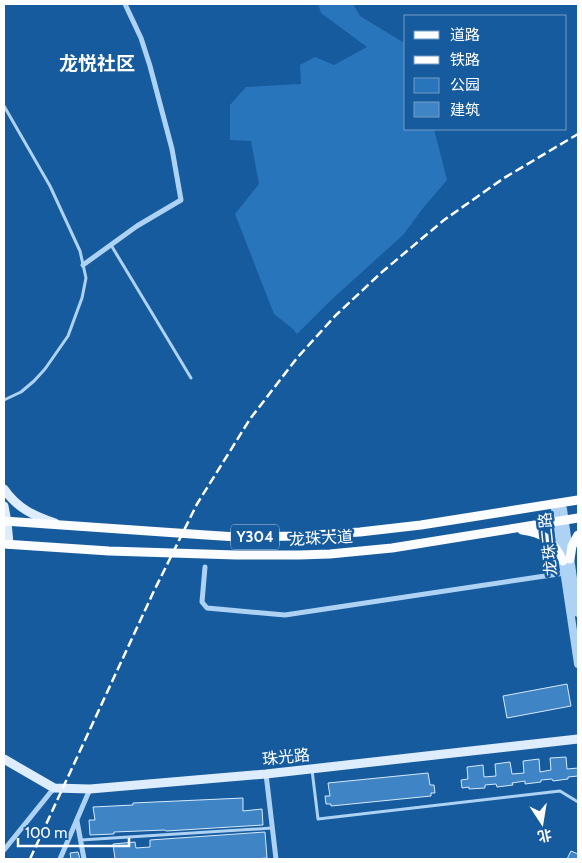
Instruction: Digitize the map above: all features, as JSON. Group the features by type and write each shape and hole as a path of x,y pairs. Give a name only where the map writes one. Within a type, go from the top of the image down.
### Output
{"main road":[{"path":"4,489 10,499 20,507 62,525"},
{"name":"龙珠大道","path":"5,521 229,536 329,535 390,529 578,500"},
{"path":"4,506 6,544"},
{"name":"龙珠大道","path":"6,544 119,551 299,555 392,548 578,518"},
{"path":"514,529 540,534 550,540 566,560 578,535"},
{"path":"4,534 6,544"},
{"name":"珠光路","path":"4,759 54,788 90,789 266,774 578,740"}],"street":[{"path":"84,264 137,226 181,200 172,149 142,38 124,4"},
{"name":"龙珠二路","path":"558,504 555,510 561,521 566,560 572,572 578,613"},
{"path":"205,568 202,602 207,608 285,615 572,572"},
{"name":"龙珠二路","path":"572,572 578,664"},
{"path":"266,774 276,859"},
{"path":"4,850 54,788"},
{"path":"60,859 90,789"},
{"path":"77,820 84,859"}],"lane":[{"path":"4,106 50,186 80,251 86,278 82,298 68,336 45,369 34,381 21,392 4,400"},
{"path":"110,245 190,378"},
{"path":"312,769 318,819 560,791 578,802"},
{"path":"81,840 272,828"}],"green space":[{"path":"318,4 353,4 360,16 404,43 404,130 434,130 447,180 404,234 330,301 297,334 274,314 235,214 259,184 251,141 230,140 230,105 246,87 301,84 300,65 315,57 334,65 367,47 321,13"}],"building":[{"path":"567,684 571,706 507,718 503,696"},
{"path":"566,757 567,769 578,768 578,776 553,781 552,779 541,780 541,782 525,784 525,781 497,787 496,784 485,785 485,788 462,788 461,780 468,779 467,767 483,765 484,777 496,776 495,764 510,762 512,774 524,773 523,761 539,759 540,772 551,770 550,758"},
{"path":"428,773 430,785 434,785 435,793 431,793 431,796 331,806 331,804 326,804 325,796 330,796 328,783"},
{"path":"243,798 243,811 262,809 263,825 114,832 114,834 90,835 89,820 95,820 93,807 133,805 133,803"},
{"path":"265,832 267,858 115,859 113,844 135,842 136,848 150,847 150,840"},
{"path":"571,851 578,854 578,859 567,859"},
{"path":"78,852 80,859 71,859 70,853"}],"railway":[{"path":"30,859 153,593 197,504 250,419 297,358 336,315 382,272 444,220 504,178 578,134"}],"district":[{"name":"龙悦社区","path":"97,63"}]}
